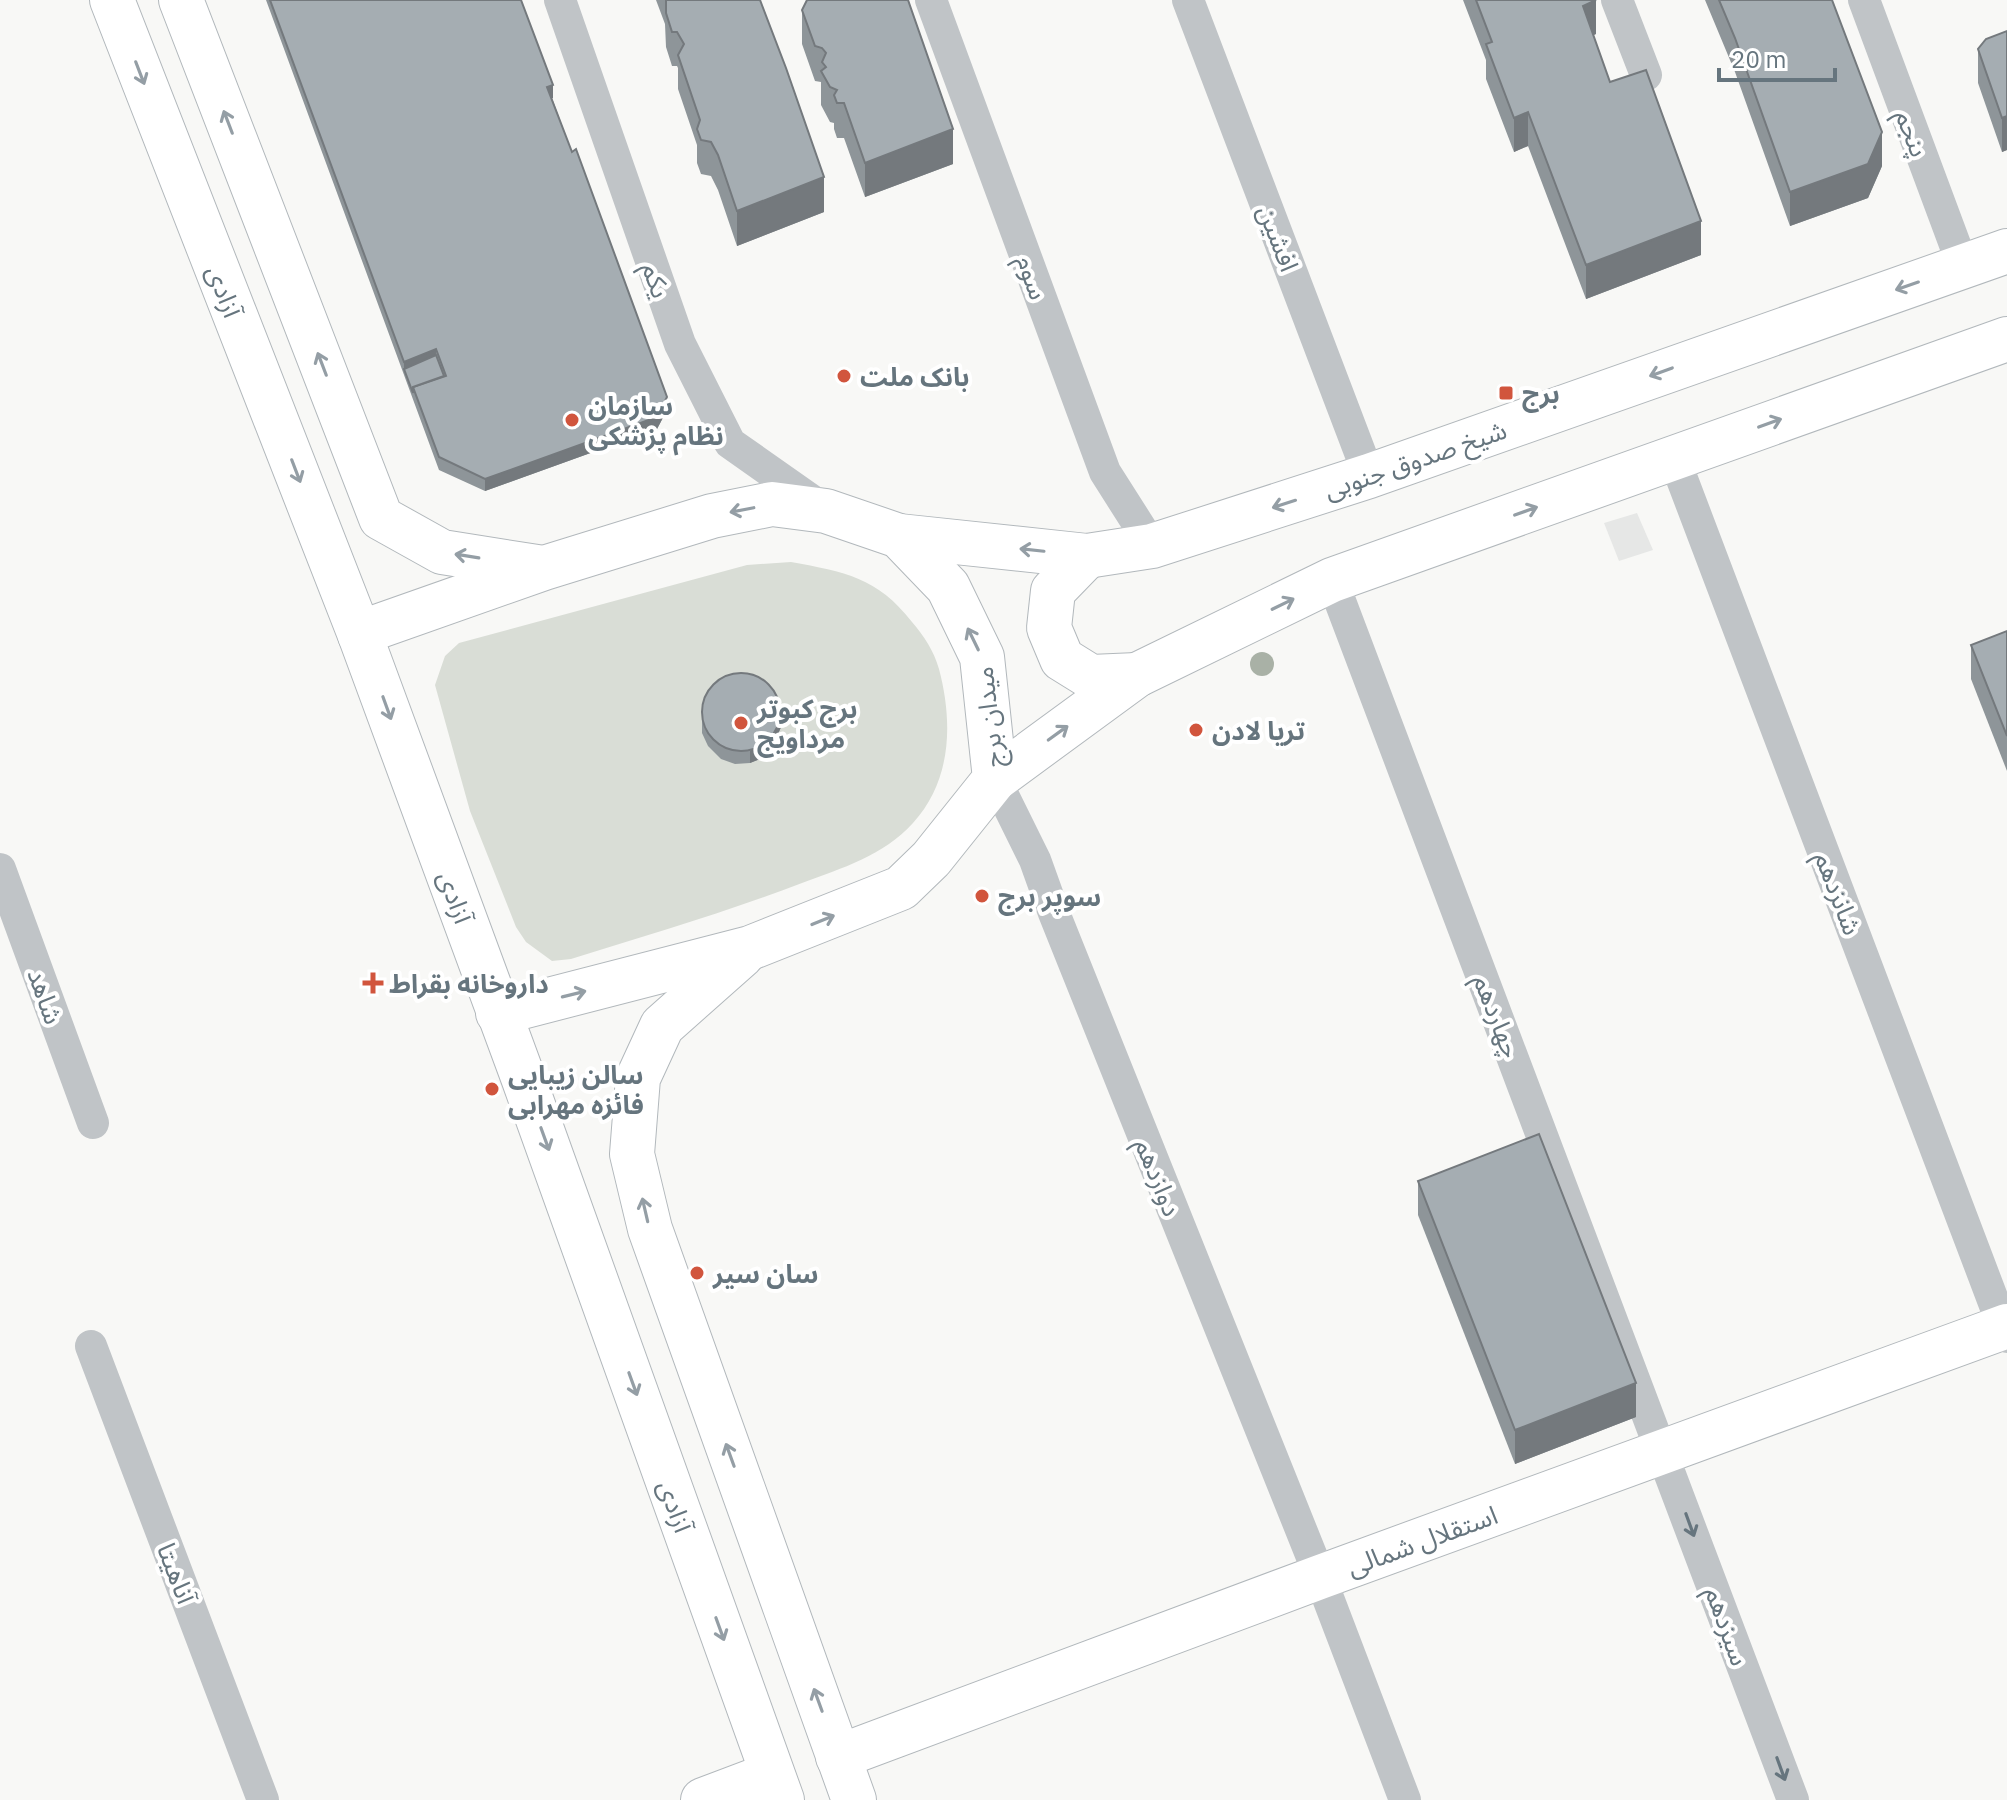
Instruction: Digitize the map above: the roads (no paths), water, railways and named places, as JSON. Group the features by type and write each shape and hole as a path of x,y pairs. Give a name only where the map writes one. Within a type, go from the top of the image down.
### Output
{"main road":[{"name":"آزادی","path":"112,0 360,635 777,1787"},
{"path":"181,0 381,518 442,552 544,568"},
{"name":"شیخ صدوق جنوبی","path":"899,536 1087,556 1152,546 1369,476 2007,251"},
{"path":"995,779 1137,675 1332,580 2007,339"},
{"name":"میدان برج","path":"360,635 544,568 712,516 772,504 826,511 899,536 948,587 982,657 995,779 931,859 901,888 750,948 498,1013"},
{"path":"1087,556 1053,591 1049,628 1062,659 1091,677 1137,675"},
{"path":"750,948 662,1026 638,1078 632,1154 650,1229 854,1800"},
{"name":"استقلال شمالی","path":"838,1757 1320,1577 2006,1331"},
{"path":"703,1800 777,1787"}],"street":[{"name":"یکم","path":"560,0 680,344 730,443 826,511"},
{"name":"سوم","path":"931,0 1105,472 1152,546"},
{"name":"افشین","path":"1188,0 1369,476"},
{"path":"1617,0 1646,75"},
{"name":"پنجم","path":"1864,0 1963,266"},
{"name":"شانزدهم","path":"1674,458 2006,1331"},
{"name":"چهاردهم","path":"1332,580 1663,1452"},
{"name":"دوازدهم","path":"995,779 1035,860 1059,928 1320,1577 1405,1800"},
{"name":"شاهد","path":"0,869 93,1123"},
{"name":"آناهیتا","path":"91,1346 263,1800"},
{"name":"سیزدهم","path":"1663,1452 1793,1800"}],"place":[{"name":"بانک ملت","path":"844,376"},
{"name":"برج","path":"1506,393"},
{"name":"سازمان نظام پزشکی","path":"572,420"},
{"name":"برج کبوتر مرداویج","path":"741,723"},
{"name":"تریا لادن","path":"1196,730"},
{"name":"سوپر برج","path":"982,896"},
{"name":"داروخانه بقراط","path":"373,983"},
{"name":"سالن زیبایی فائزه مهرابی","path":"492,1089"},
{"name":"سان سیر","path":"697,1273"}]}
